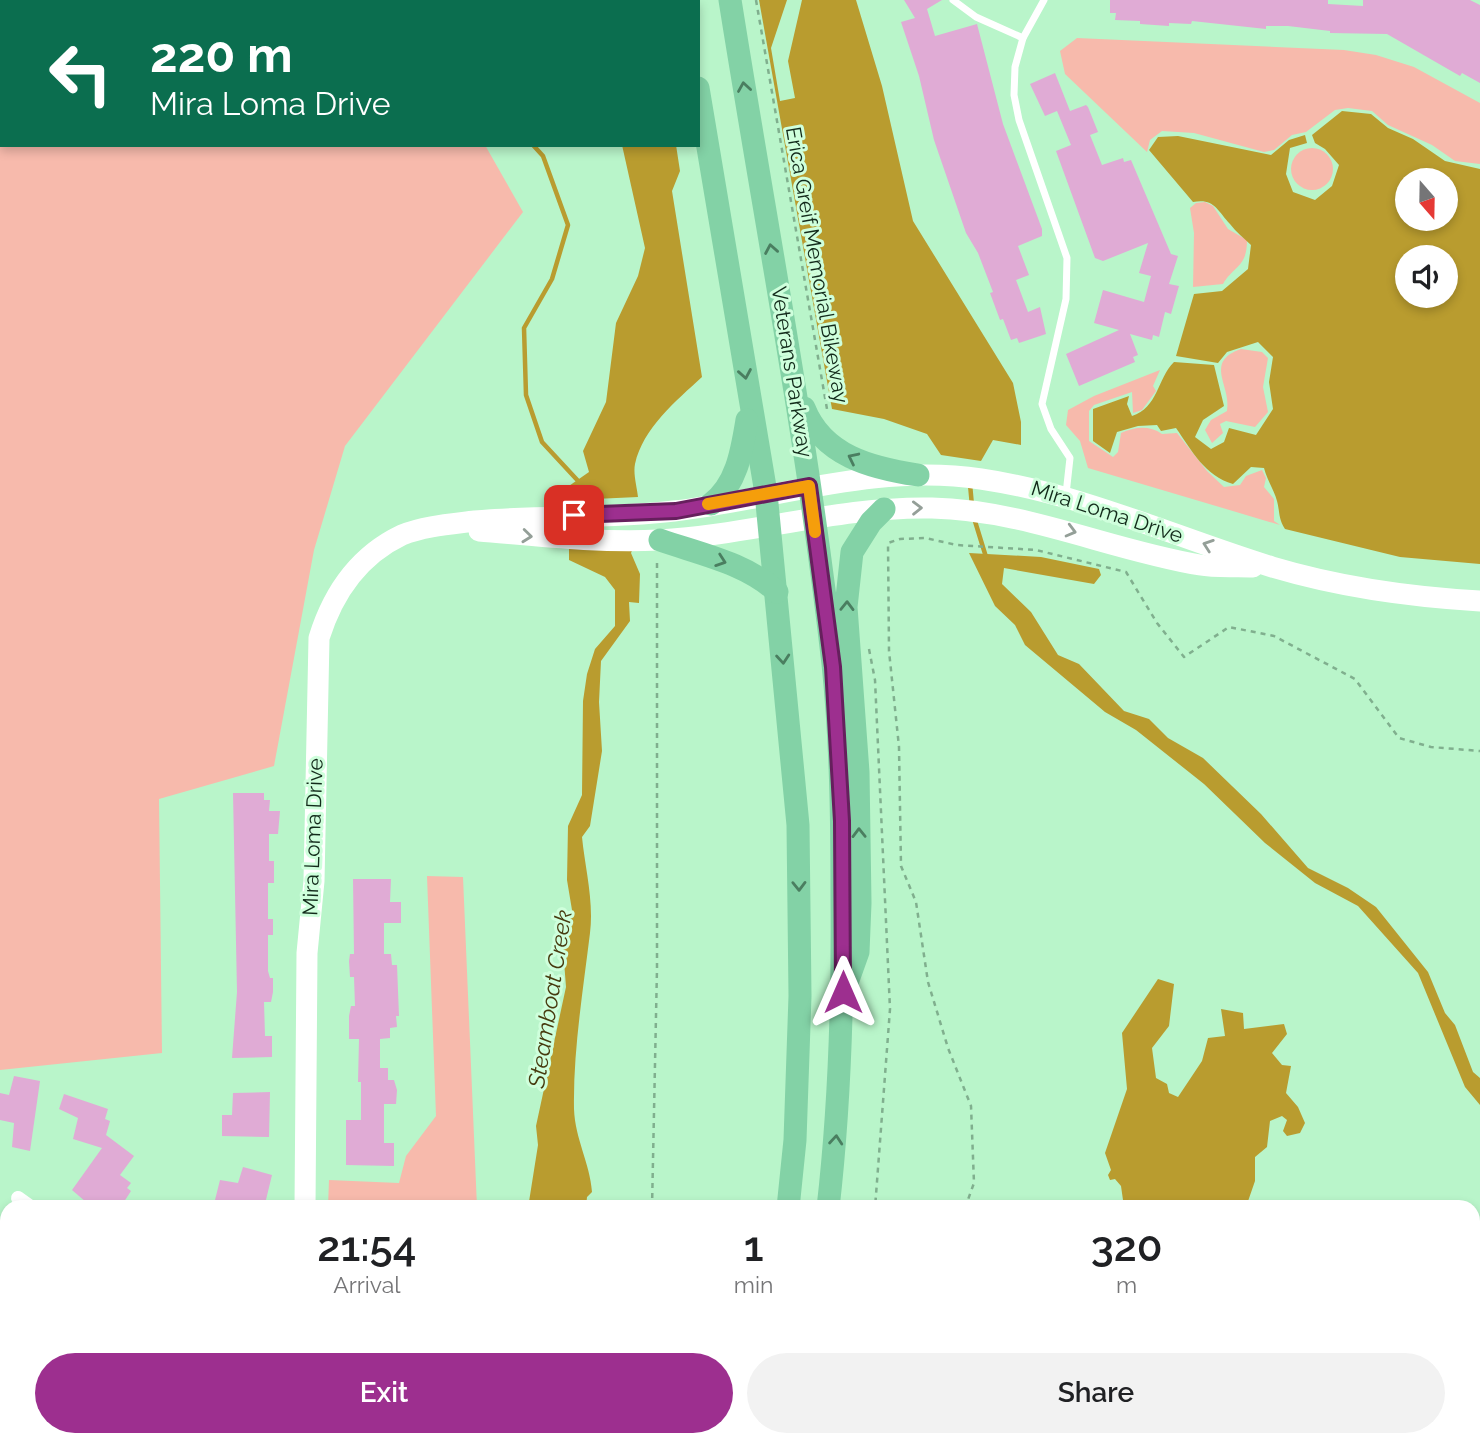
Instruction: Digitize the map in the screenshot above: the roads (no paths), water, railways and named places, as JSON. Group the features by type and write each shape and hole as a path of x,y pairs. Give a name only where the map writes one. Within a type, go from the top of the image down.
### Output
{"main road":[{"name":"Veterans Parkway","path":"730,0 797,391 834,680 842,821 842,996 836,1138 829,1200"},
{"path":"700,101 766,493 778,592 798,825 800,996 795,1140 789,1200"},
{"path":"797,391 810,424 823,440 848,456 879,469 918,475"},
{"path":"711,504 727,490 743,448 750,403"},
{"path":"842,996 859,952 860,902 858,772 846,607 852,552 871,522 884,509"},
{"path":"652,545 744,569 763,578 778,592"}],"street":[{"name":"Mira Loma Drive","path":"305,1200 307,953 314,881 319,638 327,612 341,586 358,566 381,547 405,534 494,520 642,514 809,486 918,475 953,476 1066,496 1273,567 1387,592 1480,601"},
{"name":"Mira Loma Drive","path":"436,527 652,545 884,509 949,509 1004,516 1202,566 1273,567"}],"lane":[{"path":"953,0 976,17 1023,38"},
{"path":"1044,0 1023,38 1015,67 1014,95 1018,120 1067,258 1063,318 1042,404 1051,429 1070,458 1066,496"}],"waterway":[{"name":"Steamboat Creek","path":"535,147 543,156 568,225 552,279 524,328 526,395 542,442 580,483"},
{"path":"970,484 972,506"},
{"path":"974,518 986,557"}]}
